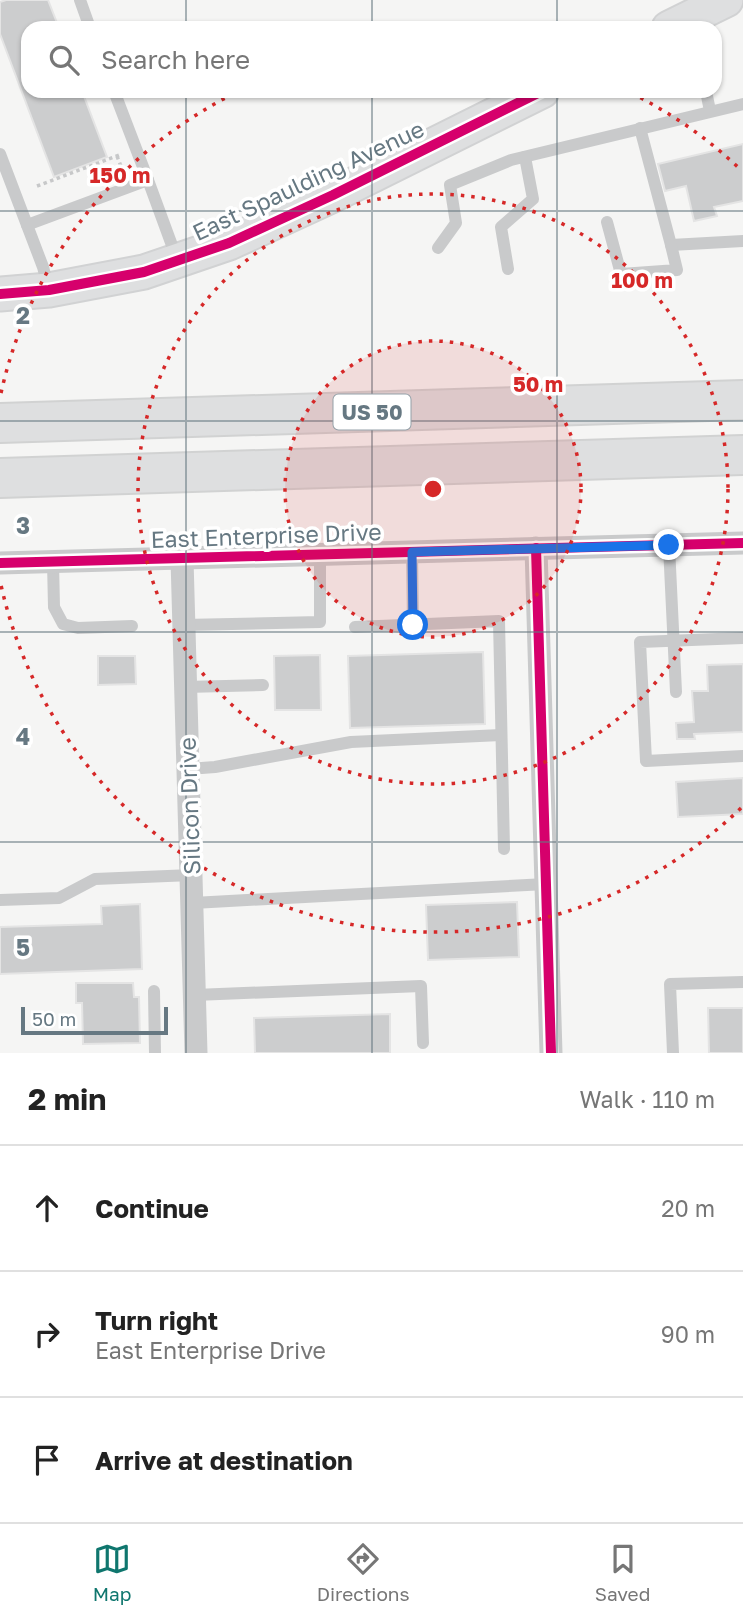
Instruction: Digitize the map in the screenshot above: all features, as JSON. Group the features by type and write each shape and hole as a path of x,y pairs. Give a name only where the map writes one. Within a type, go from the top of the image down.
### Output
{"highway":[{"name":"US 50","path":"0,424 743,400"},
{"path":"0,478 743,455"}],"street":[{"path":"686,21 726,0"},
{"name":"East Spaulding Avenue","path":"0,294 49,290 144,272 229,243 528,98"},
{"name":"East Enterprise Drive","path":"0,562 743,542"},
{"path":"536,548 551,1053"},
{"name":"Silicon Drive","path":"182,559 196,1053"}],"lane":[{"path":"80,0 88,21"},
{"path":"117,98 178,261"},
{"path":"707,98 710,111"},
{"path":"438,248 456,223 450,184 525,157 743,104"},
{"path":"607,222 621,274 677,270 640,128"},
{"path":"0,154 43,267 49,290"},
{"path":"508,269 500,227 533,199 525,157"},
{"path":"27,225 148,180"},
{"path":"671,246 743,241"},
{"path":"669,545 676,692"},
{"path":"412,552 413,625"},
{"path":"183,625 320,622 320,555"},
{"path":"53,562 54,607 63,624 78,628 132,626"},
{"path":"355,627 499,621 503,849"},
{"path":"743,638 640,642 646,761 743,756"},
{"path":"185,687 262,685"},
{"path":"188,769 215,767 351,743 501,735"},
{"path":"0,900 59,898 95,879 192,875"},
{"path":"193,904 546,884"},
{"path":"673,1053 670,984 743,982"},
{"path":"194,995 421,986 423,1044"},
{"path":"154,990 155,1053"}],"path":[{"path":"37,186 122,154"}],"building":[{"path":"48,0 56,21 21,21 21,90 0,34 0,2"},
{"path":"24,98 85,98 107,157 54,177"},
{"path":"743,144 743,201 714,207 717,216 694,221 686,186 665,191 658,164"},
{"path":"483,652 485,724 350,728 348,656"},
{"path":"320,655 321,710 275,710 274,656"},
{"path":"98,656 135,656 136,684 98,685"},
{"path":"743,664 743,732 694,734 695,739 677,739 676,723 694,722 692,691 708,691 707,665"},
{"path":"743,778 743,814 678,817 676,782"},
{"path":"517,902 519,957 428,960 426,905"},
{"path":"140,904 142,969 0,974 0,927 102,924 101,906"},
{"path":"76,983 133,983 134,997 139,997 140,1043 83,1044 82,1003 76,1003"},
{"path":"708,1008 743,1008 743,1053 709,1053"},
{"path":"390,1014 390,1053 255,1053 254,1018"}],"cycle path":[{"path":"0,294 49,290 144,272 229,243 333,195 528,98"},
{"path":"0,563 743,543"},
{"path":"536,548 551,1053"}],"route":[{"path":"413,625 412,552 669,545"}]}
